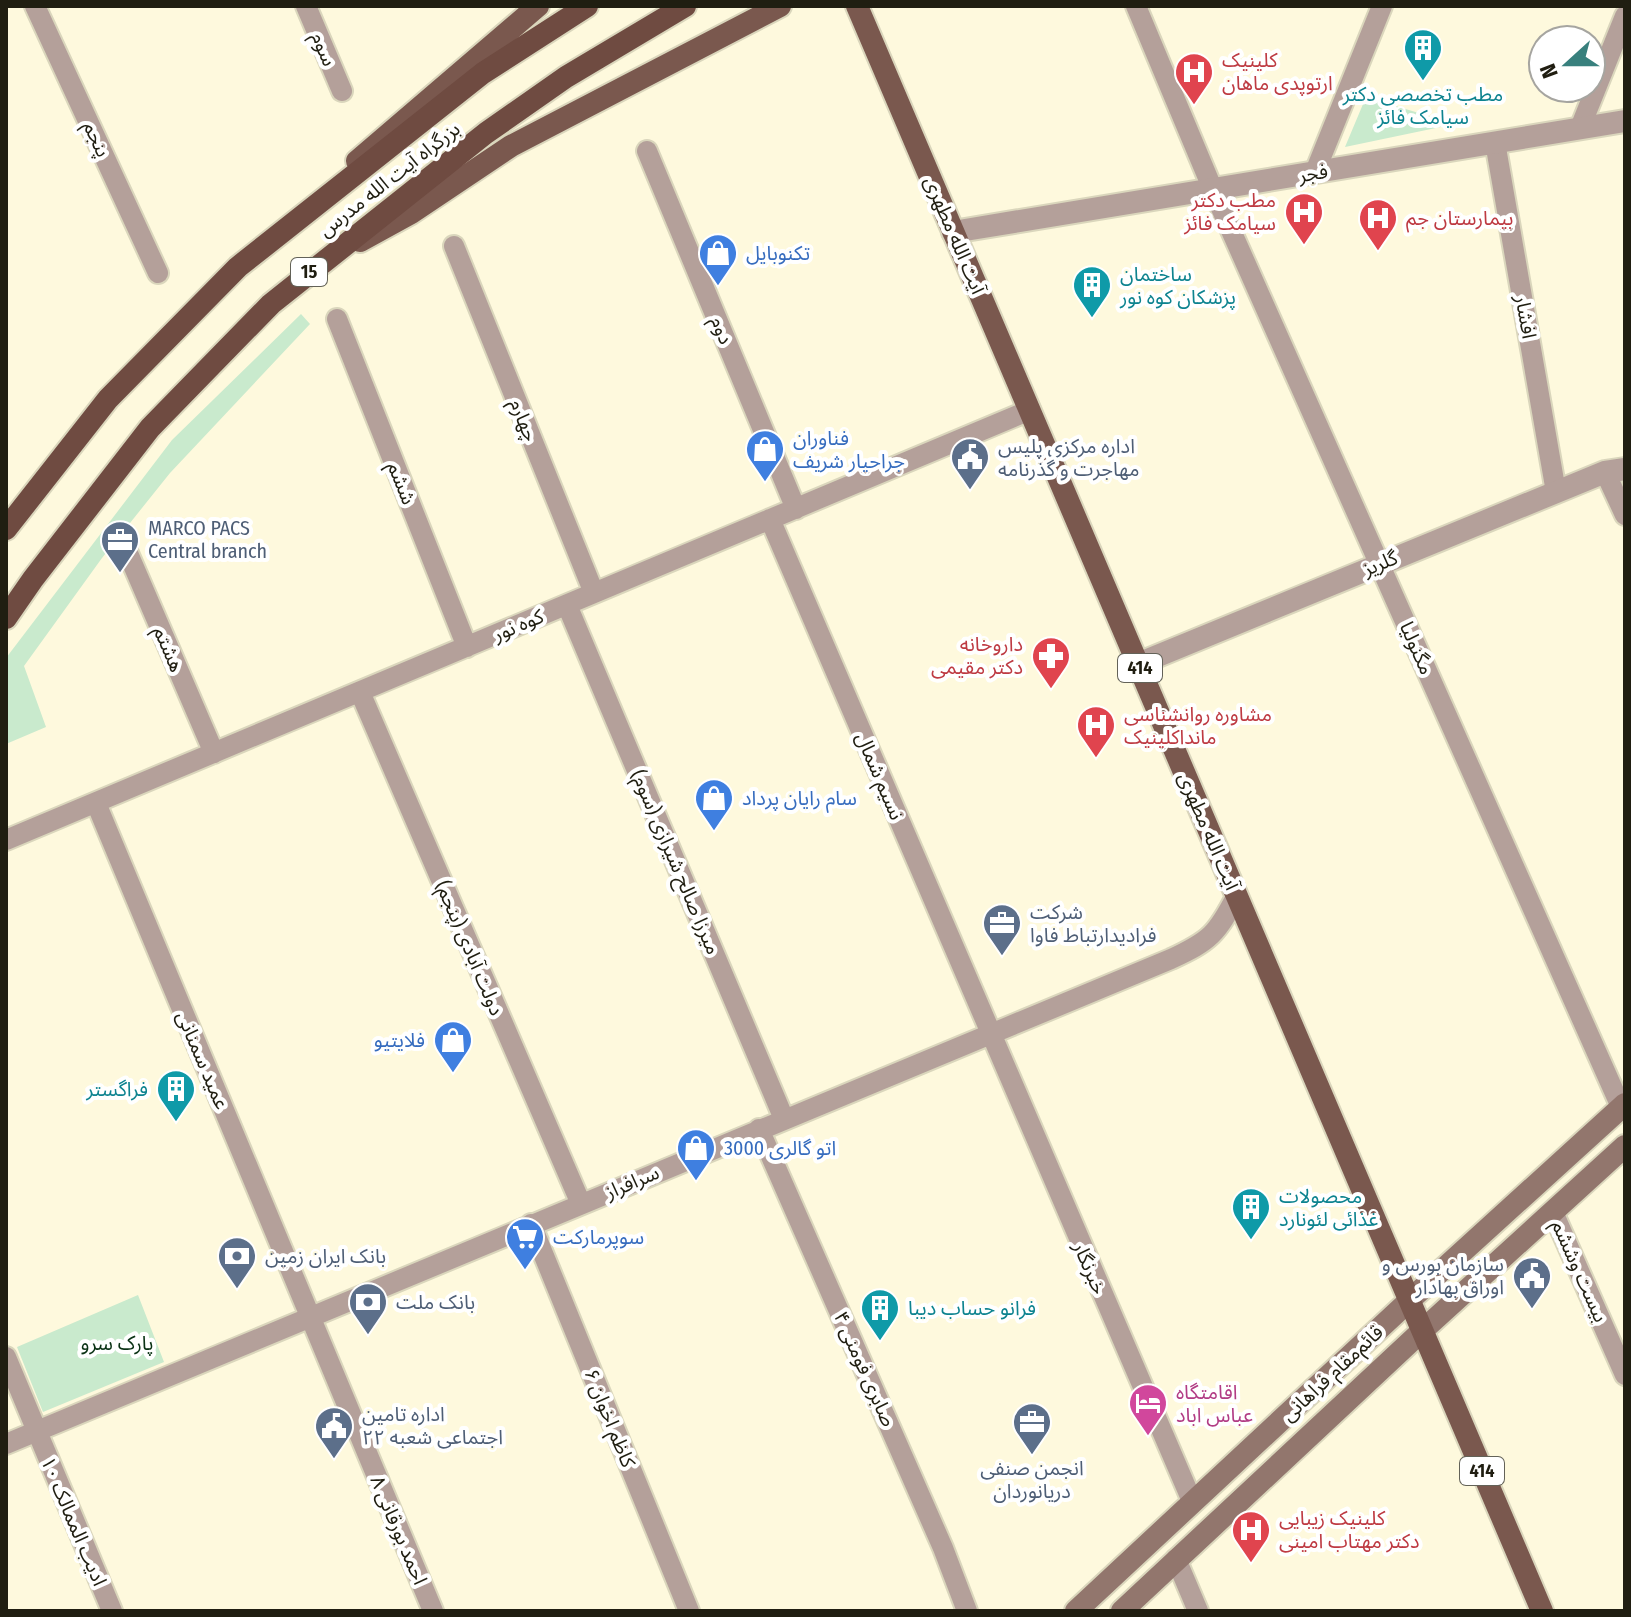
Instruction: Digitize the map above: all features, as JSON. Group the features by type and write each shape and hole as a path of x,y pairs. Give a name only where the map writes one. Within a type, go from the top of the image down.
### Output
{"highway":[{"name":"بزرگراه آیت الله مدرس","path":"6,529 108,399 238,267 483,73 587,6"},
{"name":"بزرگراه آیت الله مدرس","path":"6,618 150,428 271,304 486,133 566,77 685,6"}],"main road":[{"path":"238,267 419,106 538,6"},
{"path":"321,263 411,213 511,146 780,6"},
{"name":"آیت الله مطهری","path":"857,6 1542,1611"},
{"name":"قائم‌مقام فراهانی","path":"1076,1611 1623,1106"},
{"name":"قائم‌مقام فراهانی","path":"1122,1611 1625,1146"}],"street":[{"name":"پنجم","path":"35,6 158,273"},
{"name":"سوم","path":"306,6 342,91"},
{"name":"مگنولیا","path":"1136,6 1213,190 1623,1106"},
{"path":"1364,6 1373,28"},
{"path":"1315,172 1382,6"},
{"path":"1580,128 1625,16"},
{"name":"فجر","path":"953,232 1625,121"},
{"name":"افشار","path":"1495,142 1556,492"},
{"name":"دوم","path":"647,151 796,509"},
{"name":"چهارم","path":"454,246 594,593"},
{"name":"ششم","path":"337,319 467,647"},
{"name":"کوه نور","path":"6,840 1030,410"},
{"path":"1615,470 1625,515"},
{"name":"گلریز","path":"1138,664 1615,470"},
{"name":"نسیم شمال","path":"770,519 989,1033"},
{"name":"هشتم","path":"124,544 214,753"},
{"name":"میرزا صالح شیرازی (سوم)","path":"567,605 784,1119"},
{"name":"دولت آبادی (پنجم)","path":"360,692 581,1204"},
{"name":"عمید سمنانی","path":"96,803 310,1317"},
{"name":"سرافراز","path":"6,1444 1199,946 1223,923 1237,895"},
{"name":"خبرنگار","path":"989,1033 1192,1501"},
{"name":"صابری فومنی ۴","path":"759,1129 943,1548 967,1611"},
{"name":"بیست وششم","path":"1553,1212 1623,1364"},
{"name":"کاظم اخوان ۶","path":"531,1224 689,1611"},
{"name":"احمد بورقانی ۸","path":"310,1317 433,1611"},
{"name":"ادیب الممالک ۱۰","path":"6,1357 112,1611"},
{"path":"1176,1559 1198,1611"}],"green space":[{"path":"1366,97 1455,124 1345,147"},
{"path":"301,314 310,324 170,473 102,558 24,666 46,727 6,744 6,658 172,440"},
{"name":"پارک سرو","path":"138,1295 164,1362 43,1412 17,1347"}],"place":[{"name":"مطب تخصصی دکتر سیامک فائز","path":"1423,82"},
{"name":"کلینیک ارتوپدی ماهان","path":"1194,106"},
{"name":"مطب دکتر سیامک فائز","path":"1304,246"},
{"name":"بیمارستان جم","path":"1378,252"},
{"name":"تکنوبایل","path":"718,287"},
{"name":"ساختمان پزشکان کوه نور","path":"1092,319"},
{"name":"فناوران جراحیار شریف","path":"765,483"},
{"name":"اداره مرکزی پلیس مهاجرت و گذرنامه","path":"970,491"},
{"name":"MARCO PACS Central branch","path":"120,574"},
{"name":"داروخانه دکتر مقیمی","path":"1051,690"},
{"name":"مشاوره روانشناسی مانداکلینیک","path":"1096,759"},
{"name":"سام رایان پرداد","path":"714,832"},
{"name":"شرکت فرادیدارتباط فاوا","path":"1002,957"},
{"name":"فلایتیو","path":"453,1074"},
{"name":"فراگستر","path":"176,1123"},
{"name":"اتو گالری 3000","path":"696,1182"},
{"name":"محصولات غذائی لئونارد","path":"1251,1241"},
{"name":"سوپرمارکت","path":"525,1271"},
{"name":"بانک ایران زمین","path":"237,1290"},
{"name":"سازمان بورس و اوراق بهادار","path":"1532,1310"},
{"name":"بانک ملت","path":"368,1336"},
{"name":"فرانو حساب دیبا","path":"880,1342"},
{"name":"اقامتگاه عباس اباد","path":"1148,1437"},
{"name":"انجمن صنفی دریانوردان","path":"1032,1456"},
{"name":"اداره تامین اجتماعی شعبه ۲۲","path":"334,1460"},
{"name":"کلینیک زیبایی دکتر مهتاب امینی","path":"1251,1564"}]}
